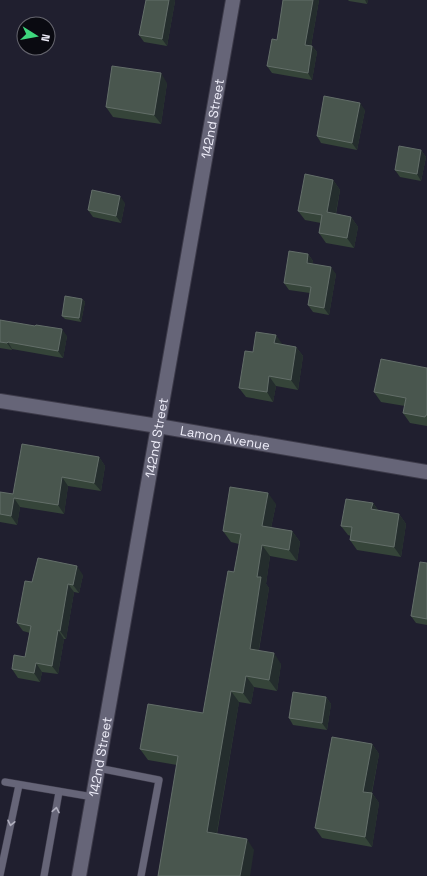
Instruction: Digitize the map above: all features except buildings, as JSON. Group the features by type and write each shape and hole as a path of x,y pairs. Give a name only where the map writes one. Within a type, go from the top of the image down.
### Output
{"street":[{"name":"142nd Street","path":"79,876 233,0"},
{"name":"Lamon Avenue","path":"0,401 158,426 427,472"}],"lane":[{"path":"98,768 159,780 141,876"},
{"path":"5,782 93,797"},
{"path":"0,875 19,785"},
{"path":"44,876 59,792"}]}
